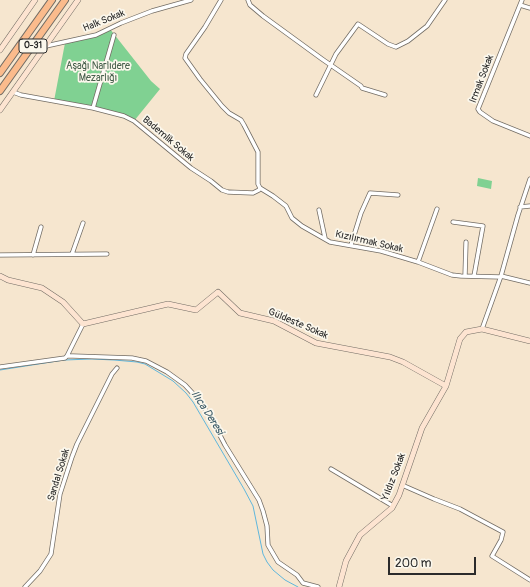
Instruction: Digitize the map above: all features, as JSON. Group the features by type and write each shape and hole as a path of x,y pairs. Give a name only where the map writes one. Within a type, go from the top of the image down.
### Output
{"highway":[{"name":"O-31","path":"0,73 52,0"},
{"name":"O-31","path":"0,91 65,0"}],"street":[{"path":"0,49 36,0"},
{"path":"0,110 78,0"},
{"name":"Halk Sokak","path":"45,46 96,35 152,11 191,0"},
{"path":"221,0 205,27 186,54 185,58 222,106 229,113 241,120 248,132 258,152 258,184 260,188"},
{"path":"248,0 250,5 263,16 362,88 385,95"},
{"path":"316,95 336,54 358,24 388,44 396,47 408,41 427,26 445,0"},
{"name":"Irmak Sokak","path":"522,0 478,109 493,121 530,136"},
{"path":"520,5 530,8"},
{"path":"93,108 114,35"},
{"name":"Bademlik Sokak","path":"13,92 21,95 93,108 124,116 134,121 191,168 212,181 222,190 228,192 253,193 260,188"},
{"path":"530,179 520,207 501,276 482,329 530,341"},
{"name":"Kızılırmak Sokak","path":"260,188 286,206 292,218 302,226 330,242 381,251 418,262 450,274 465,276 501,276 530,283"},
{"path":"351,245 361,213 370,193 398,195"},
{"path":"520,207 530,206"},
{"path":"418,262 437,209"},
{"path":"319,210 325,238"},
{"path":"453,222 483,226 474,276"},
{"path":"72,254 83,223"},
{"path":"33,255 41,227"},
{"path":"465,276 466,242"},
{"path":"0,255 107,254"},
{"path":"0,276 8,280 42,288 63,302 84,324 67,356"},
{"name":"Güldeste Sokak","path":"84,324 168,304 196,310 218,292 240,313 274,321 316,343 390,357 403,362 446,386"},
{"name":"Yıldız Sokak","path":"339,587 346,561 360,535 393,506 422,428 446,386 460,339 466,332 482,329"},
{"path":"0,367 65,358 67,356 132,358 146,362 167,372 185,385 197,398 211,418 225,445 259,500 263,511 268,545 278,562 297,575 303,583 318,587"},
{"name":"Sandal Sokak","path":"25,587 42,568 51,554 60,494 75,451 112,374 117,368"},
{"path":"331,469 393,506"},
{"path":"402,485 460,509 503,532 501,540 492,556 530,580"}],"green space":[{"name":"Aşağı Narlıdere Mezarlığı","path":"110,29 151,81 160,89 134,121 124,116 54,101 65,43 96,35"},
{"path":"478,178 492,181 491,189 477,186"}],"waterway":[{"name":"Ilıca Deresi","path":"0,370 64,360 114,360 145,364 173,381 193,402 253,506 263,554 267,562 273,570 285,580 298,587"}]}
